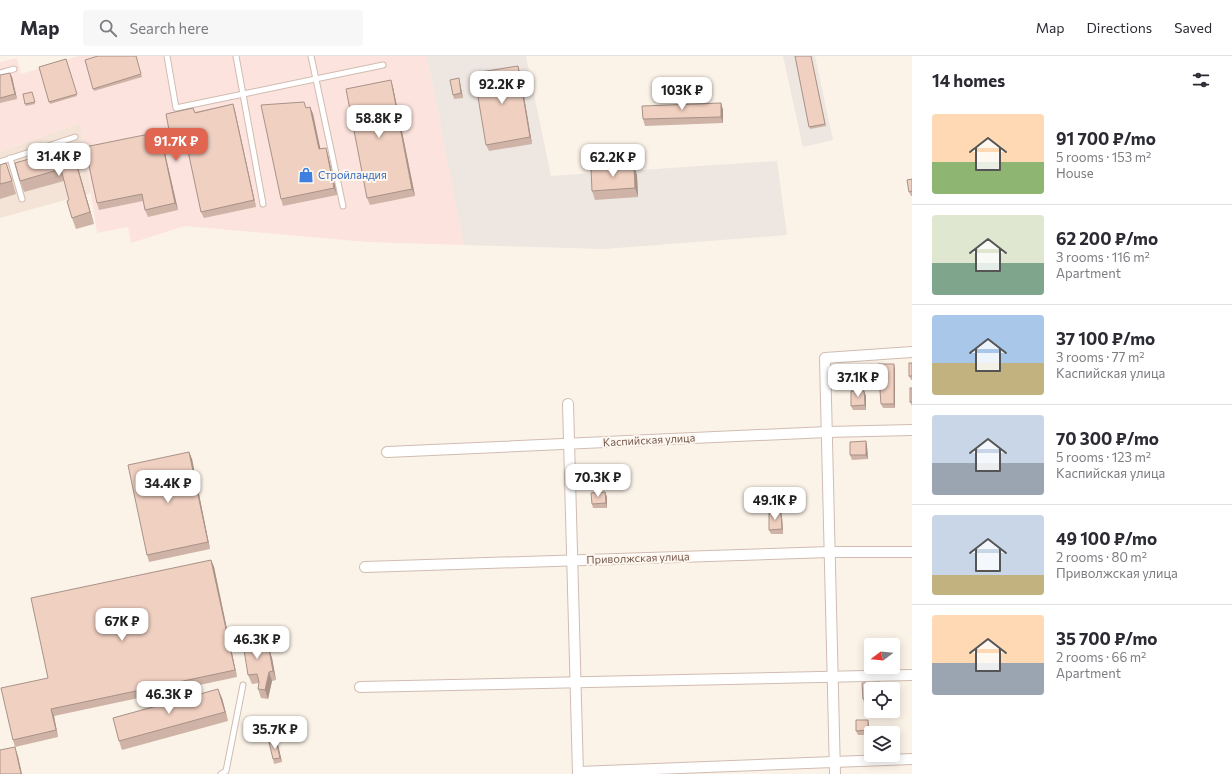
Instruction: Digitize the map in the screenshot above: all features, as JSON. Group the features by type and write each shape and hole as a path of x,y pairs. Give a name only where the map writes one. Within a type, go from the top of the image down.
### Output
{"street":[{"path":"835,774 825,358 912,352"},
{"path":"568,404 578,773 834,761 912,759"},
{"name":"Каспийская улица","path":"387,452 827,432 912,430"},
{"name":"Приволжская улица","path":"365,567 830,552 912,552"},
{"path":"360,687 912,675"}],"lane":[{"path":"166,56 176,108 383,65"},
{"path":"236,56 263,204"},
{"path":"311,56 343,206"},
{"path":"0,73 14,69"},
{"path":"0,162 75,137"},
{"path":"10,158 22,199"},
{"path":"221,774 226,771 242,685"}],"shaded area":[{"path":"79,56 427,56 464,245 368,242 185,226 131,243 128,227 97,233 80,123 0,152 0,62 17,58 21,74"},
{"path":"427,56 526,56 551,176 777,161 787,235 604,249 464,245"},
{"path":"783,56 815,56 833,140 803,147"},
{"path":"80,123 91,193 0,218 0,152"}],"building":[{"path":"98,56 136,56 141,74 93,89 85,60"},
{"path":"795,56 811,56 825,124 809,127"},
{"path":"66,59 77,94 49,102 39,67"},
{"path":"518,66 530,137 486,145 474,73"},
{"path":"10,73 15,94 0,98 0,75"},
{"path":"459,78 461,93 453,95 450,80"},
{"path":"391,80 412,189 367,198 346,89"},
{"path":"32,92 35,102 25,104 23,94"},
{"name":"Стройландия","path":"304,102 306,108 310,107 319,149 326,148 334,188 281,199 261,105"},
{"path":"721,103 721,117 643,119 642,106"},
{"path":"233,104 254,200 201,212 185,137 162,142 175,203 145,210 142,194 97,203 85,147 169,130 166,114 193,108 195,113"},
{"path":"72,149 90,212 72,218 61,169 20,181 15,163 54,152 55,154"},
{"path":"6,163 12,181 0,184 0,165"},
{"path":"634,166 635,188 592,191 591,169"},
{"path":"912,179 912,191 909,192 907,180"},
{"path":"909,363 912,363 912,376 909,376"},
{"path":"878,364 894,364 894,404 881,404"},
{"path":"910,388 912,388 912,402 910,402"},
{"path":"851,391 864,391 865,405 851,406"},
{"path":"866,441 866,455 850,455 850,442"},
{"path":"189,452 208,542 147,555 128,465"},
{"path":"605,492 606,503 592,504 591,493"},
{"path":"769,513 781,513 782,529 769,530"},
{"path":"211,560 235,670 51,709 56,730 13,740 1,688 48,678 31,598"},
{"path":"252,630 255,651 269,649 273,671 269,672 265,690 258,689 259,682 257,674 248,675 241,631"},
{"path":"862,683 864,683 864,699 863,699"},
{"path":"218,689 225,712 119,741 113,718"},
{"path":"856,720 868,720 868,726 864,726 864,730 856,731"},
{"path":"276,740 280,758 273,759 269,742"},
{"path":"15,747 21,774 0,774 0,750"}],"place":[{"name":"Стройландия","path":"306,175"}]}
